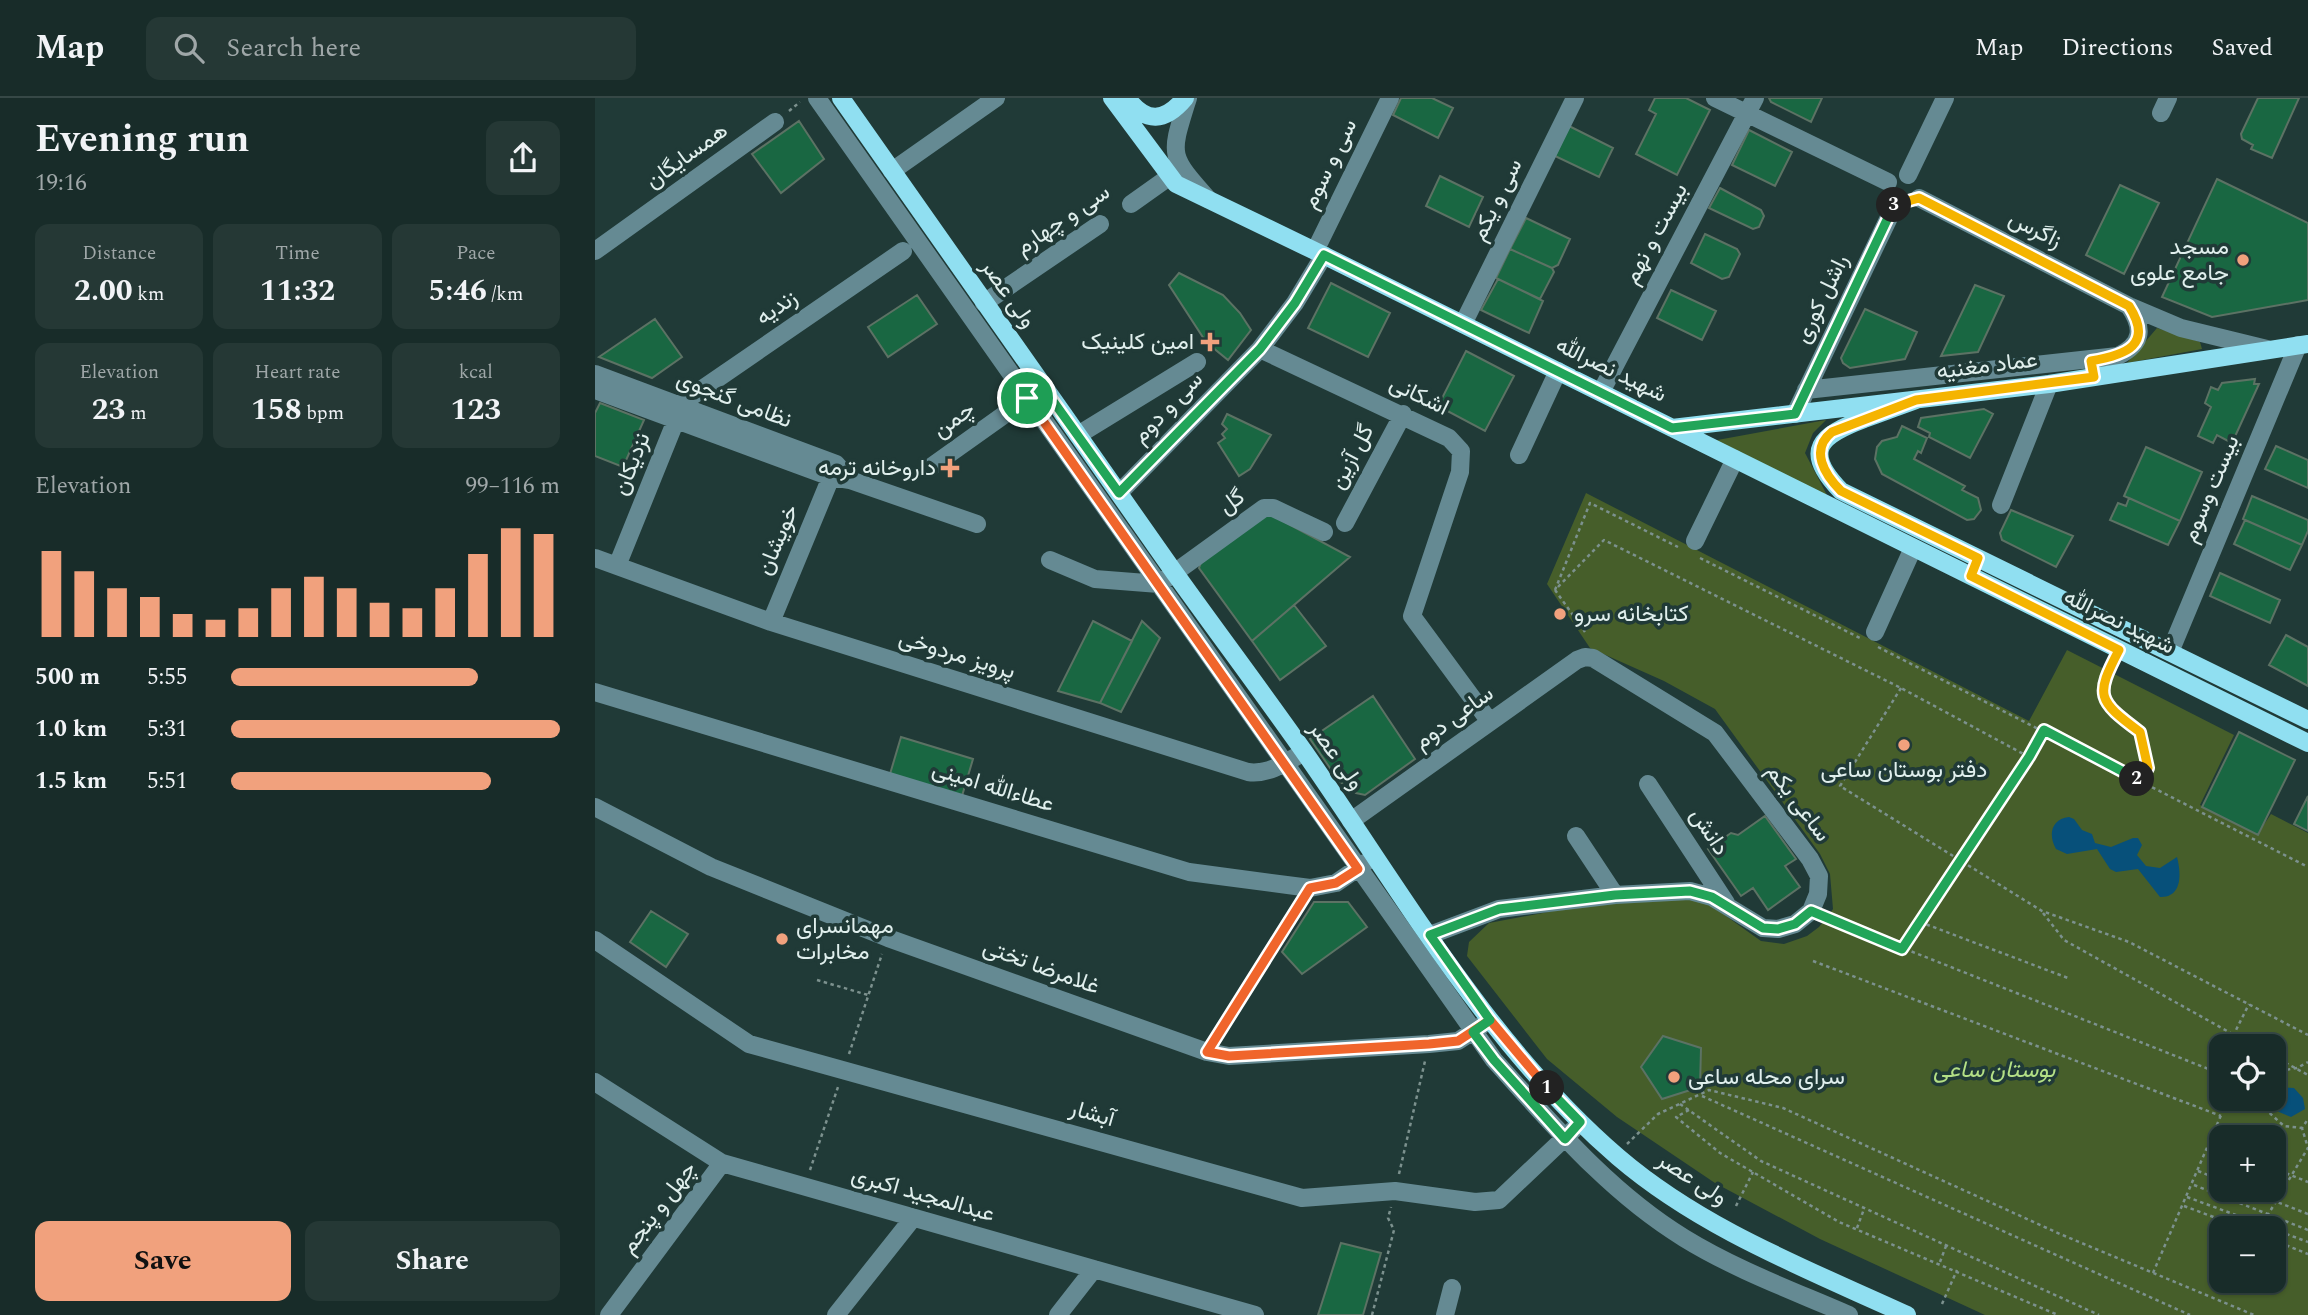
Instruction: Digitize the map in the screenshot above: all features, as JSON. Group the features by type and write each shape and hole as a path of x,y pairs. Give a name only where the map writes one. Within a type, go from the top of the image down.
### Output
{"main road":[{"name":"ولی عصر","path":"841,98 1175,574 1304,752 1490,1020 1525,1065 1580,1122 1649,1182 1688,1209 1764,1250 1907,1315"},
{"name":"شهید نصرالله","path":"1112,98 1181,188 1319,253 2308,743"},
{"path":"1127,98 1140,112 1155,117 1170,114 1186,98"},
{"name":"عماد مغنیه","path":"1672,428 2049,384 2092,369 2303,344"},
{"name":"شهید نصرالله","path":"1916,400 1840,428 1825,437 1820,449 1821,460 1826,473 1841,491 2308,720"},
{"path":"1971,576 1978,558"},
{"path":"2162,671 2170,652"}],"street":[{"path":"817,98 1494,1060 1565,1139 1607,1180 1684,1238 1728,1262 1849,1315"},
{"path":"892,171 996,98"},
{"path":"1186,98 1175,140 1175,157 1208,200"},
{"name":"سی و سوم","path":"1319,253 1390,98"},
{"name":"سی و یکم","path":"1463,324 1575,98"},
{"path":"1715,98 1751,106 1888,182 1895,205 1919,198 1908,175"},
{"path":"1888,182 1908,175 1945,98"},
{"name":"بیست و نهم","path":"1601,393 1751,106"},
{"name":"همسایگان","path":"595,251 775,122"},
{"name":"سی و چهارم","path":"1131,204 1170,177"},
{"name":"زاگرس","path":"1919,198 2129,306 2198,334 2269,350"},
{"name":"راشل کوری","path":"1795,414 1895,205"},
{"name":"سی و چهارم","path":"984,303 1100,224"},
{"name":"زندیه","path":"678,412 903,251"},
{"name":"سی و دوم","path":"1119,493 1260,349 1295,303 1319,253"},
{"name":"عماد مغنیه","path":"1806,390 2092,369 2131,348 2139,330 2139,321 2129,306"},
{"name":"بیست وسوم","path":"2170,652 2303,344"},
{"name":"اشکانی","path":"1260,349 1403,414 1455,441 1462,457 1460,471 1413,610 1417,625 1490,722"},
{"path":"1078,435 1197,362"},
{"path":"1519,455 1558,371"},
{"name":"نظامی گنجوی","path":"595,374 831,477 850,480 977,523"},
{"path":"2001,505 2049,384"},
{"name":"چمن","path":"928,469 1043,387"},
{"name":"نظامی گنجوی","path":"595,390 678,412 836,464 850,480"},
{"name":"نزدیکان","path":"617,566 678,412"},
{"name":"گل آزین","path":"1345,523 1403,414"},
{"path":"1695,550 1735,459"},
{"name":"خویشان","path":"771,622 831,477"},
{"name":"گل","path":"1175,574 1264,508 1273,508 1324,532"},
{"path":"1869,638 1913,548"},
{"name":"پرویز مردوخی","path":"595,558 771,622 1248,772 1258,773 1285,764 1304,752"},
{"path":"1049,560 1095,579 1159,584 1175,574"},
{"name":"ساعی دوم","path":"1351,821 1577,660 1585,657"},
{"name":"ساعی یکم","path":"1585,657 1593,658 1715,733 1810,859 1819,876 1818,894 1811,911"},
{"name":"عطاءالله امینی","path":"595,692 1189,872 1310,888 1336,883 1375,855"},
{"name":"دانش","path":"1649,784 1727,906"},
{"name":"غلامرضا تختی","path":"595,807 711,867 888,938 1207,1052 1229,1056 1458,1041 1490,1020"},
{"path":"1576,836 1615,895"},
{"path":"1430,935 1488,911 1615,895 1690,891 1712,897 1763,928 1778,929 1795,924 1811,911"},
{"name":"آبشار","path":"595,940 750,1044 1302,1198 1395,1191 1475,1202 1499,1200 1580,1122"},
{"name":"عبدالمجید اکبری","path":"595,1082 722,1163 1255,1315"},
{"name":"چهل و پنجم","path":"609,1315 722,1163"},
{"path":"836,1315 913,1218"},
{"path":"1058,1315 1094,1269"},
{"path":"1445,1315 1452,1288"}],"path":[{"path":"775,122 805,98"},
{"path":"1555,590 1590,503 1695,550 2308,866"},
{"path":"1555,590 1604,540 1901,688 2029,757"},
{"path":"1555,590 1585,632"},
{"path":"2119,650 2102,683 2103,695 2123,719 2140,732 2148,768 2140,780"},
{"path":"1901,688 1840,786 2042,911 2129,942 2308,1035"},
{"path":"1902,949 2029,757 2044,730"},
{"path":"1207,1052 1310,888"},
{"path":"1811,911 2209,1069"},
{"path":"2042,911 2064,940 2229,1034"},
{"path":"1920,922 2068,978"},
{"path":"1814,961 2221,1116"},
{"path":"817,981 868,995"},
{"path":"2234,1034 2249,1004"},
{"path":"1372,1315 1394,1230 1388,1218 1429,1044"},
{"path":"2286,1062 2308,1075"},
{"path":"2286,1070 2308,1062"},
{"path":"1634,1137 1658,1114 1709,1090 1783,1108 2153,1273 2254,1315"},
{"path":"1700,1095 2190,1315"},
{"path":"1680,1104 1761,1161 2099,1315"},
{"path":"1689,1110 1676,1117 1720,1153 1839,1222 2058,1315"},
{"path":"2217,1125 2223,1111"},
{"path":"2267,1111 2284,1126 2302,1128"},
{"path":"2302,1128 2308,1119"},
{"path":"2286,1185 2308,1148 2302,1128"},
{"path":"2153,1273 2209,1145"},
{"path":"2198,1171 2209,1175"},
{"path":"1736,1206 1753,1172"},
{"path":"2286,1174 2308,1182"},
{"path":"2192,1185 2308,1230"},
{"path":"2187,1197 2234,1216"},
{"path":"2268,1214 2276,1202 2308,1214"},
{"path":"2183,1205 2212,1216"},
{"path":"1857,1229 1864,1209"},
{"path":"2286,1234 2308,1242"},
{"path":"1940,1264 1946,1245"},
{"path":"2286,1245 2308,1254"},
{"path":"1942,1304 1957,1270"}],"green space":[{"path":"2157,328 2200,342 2202,349 2127,363"},
{"path":"1826,420 1813,433 1805,453 1828,497 1712,441"},
{"name":"بوستان ساعی","path":"1586,493 2029,721 2067,650 2234,735 2200,805 2257,835 2271,814 2308,833 2308,1315 1985,1315 1820,1239 1715,1183 1617,1117 1547,1059 1467,956 1469,942 1489,923 1618,899 1698,896 1761,941 1784,944 1807,936 1819,927 1833,909 1830,874 1820,854 1715,709 1664,681 1590,648 1547,584"}],"water":[{"path":"2069,817 2074,819 2082,830 2092,834 2095,843 2111,847 2138,838 2142,845 2137,855 2146,866 2160,868 2177,857 2177,889 2160,897 2138,869 2116,872 2110,869 2097,849 2067,854 2056,849 2052,838 2053,828 2058,821"},
{"path":"2286,1088 2294,1088 2303,1098 2305,1109 2291,1117 2279,1112 2286,1111"}],"building":[{"path":"1401,98 1432,98 1453,108 1438,138 1393,115"},
{"path":"1655,98 1686,98 1710,110 1677,175 1636,154 1656,114 1649,110"},
{"path":"1769,98 1822,98 1811,122 1771,102"},
{"path":"2258,98 2299,98 2272,158 2251,149 2253,145 2242,139 2241,134"},
{"path":"799,121 824,159 781,193 752,154"},
{"path":"1569,126 1613,148 1599,177 1555,156"},
{"path":"1749,130 1792,152 1775,186 1732,165"},
{"path":"1440,176 1483,197 1469,227 1426,206"},
{"name":"مسجد جامع علوی","path":"2217,179 2308,223 2308,300 2212,317 2162,297"},
{"path":"2120,185 2159,203 2124,274 2086,255"},
{"path":"1720,188 1761,210 1764,216 1759,227 1753,229 1709,208"},
{"path":"1526,218 1570,239 1558,265 1552,268 1510,249"},
{"path":"1705,234 1737,249 1740,254 1729,277 1722,279 1691,263"},
{"path":"1510,249 1552,268 1554,272 1540,299 1496,278"},
{"path":"1179,273 1223,295 1251,330 1228,360 1206,342 1169,285"},
{"path":"1498,279 1543,301 1529,333 1481,310"},
{"path":"1331,283 1390,313 1368,357 1308,328"},
{"path":"1975,285 2004,296 1978,352 1941,356"},
{"path":"1671,290 1716,311 1702,340 1657,318"},
{"path":"917,295 937,324 888,357 868,327"},
{"path":"1865,309 1917,332 1905,359 1850,368 1843,363 1841,358"},
{"path":"655,319 682,357 652,378 599,357"},
{"path":"1466,351 1514,376 1485,431 1438,406"},
{"path":"2255,379 2254,384 2259,384 2232,443 2217,435 2213,443 2198,436 2211,407 2205,403 2211,387 2218,390 2222,383"},
{"path":"600,403 644,420 623,467 595,456 595,413"},
{"path":"1984,409 1993,414 1970,458 1929,437 1930,433 1918,427 1921,418"},
{"path":"1227,414 1271,435 1250,469 1239,476 1218,443 1225,438 1222,434 1227,429 1222,424"},
{"path":"1902,426 1927,438 1921,453 1918,451 1914,459 1965,486 1962,490 1978,498 1981,510 1974,519 1967,520 1882,474 1875,459 1877,447 1882,441 1897,437"},
{"path":"2276,446 2308,460 2308,488 2265,469"},
{"path":"2146,447 2202,472 2180,521 2124,496"},
{"path":"2252,496 2308,520 2308,531 2302,545 2243,519"},
{"path":"2129,498 2180,521 2168,545 2110,520 2118,503 2126,506"},
{"path":"2011,510 2073,536 2056,567 2002,540 2000,533"},
{"path":"1268,513 1350,557 1252,641 1199,568 1202,560"},
{"path":"2245,520 2302,545 2290,570 2234,544"},
{"path":"2220,573 2280,600 2270,623 2210,596"},
{"path":"1294,605 1326,646 1280,680 1252,641"},
{"path":"1093,621 1132,641 1100,703 1058,691"},
{"path":"1142,621 1160,638 1121,712 1100,703"},
{"path":"2286,635 2308,647 2308,686 2269,665"},
{"path":"1373,696 1415,759 1365,795 1356,793 1339,781 1310,739"},
{"path":"2239,732 2295,760 2258,835 2202,807"},
{"path":"901,737 973,759 962,796 890,774"},
{"path":"2308,796 2308,831 2294,824"},
{"path":"1765,816 1796,859 1785,866 1800,887 1768,910 1753,888 1741,896 1708,849 1731,833 1738,835"},
{"path":"1314,902 1348,902 1367,927 1302,974 1282,952"},
{"path":"651,911 688,934 666,967 630,942"},
{"name":"سرای محله ساعی","path":"1663,1036 1701,1048 1700,1087 1662,1099 1641,1067"},
{"path":"1341,1243 1381,1253 1363,1315 1318,1315"}],"place":[{"name":"مسجد جامع علوی","path":"2243,260"},
{"name":"امین کلینیک","path":"1210,342"},
{"name":"داروخانه ترمه","path":"950,468"},
{"name":"کتابخانه سرو","path":"1560,614"},
{"name":"دفتر بوستان ساعی","path":"1904,745"},
{"name":"مهمانسرای مخابرات","path":"782,939"},
{"name":"سرای محله ساعی","path":"1674,1077"}],"route":[{"path":"1027,398 1043,387 1119,493 1260,349 1295,303 1324,255 1672,428 1795,414 1895,205 1919,198 2129,306 2139,321 2137,340 2131,348 2118,356 2091,361 2094,377 1916,400 1840,428 1825,437 1822,443 1820,454 1823,467 1841,491 1978,558 1971,576 2119,650 2102,683 2103,695 2113,710 2140,732 2148,768 2140,780 2044,730 2029,757 1902,949 1811,911 1795,924 1778,929 1763,928 1712,897 1690,891 1615,895 1499,909 1430,935 1490,1020 1473,1032 1494,1060 1565,1139 1580,1122 1525,1065 1490,1020 1458,1041 1229,1056 1207,1052 1310,888 1336,883 1358,869 1027,398"}]}
